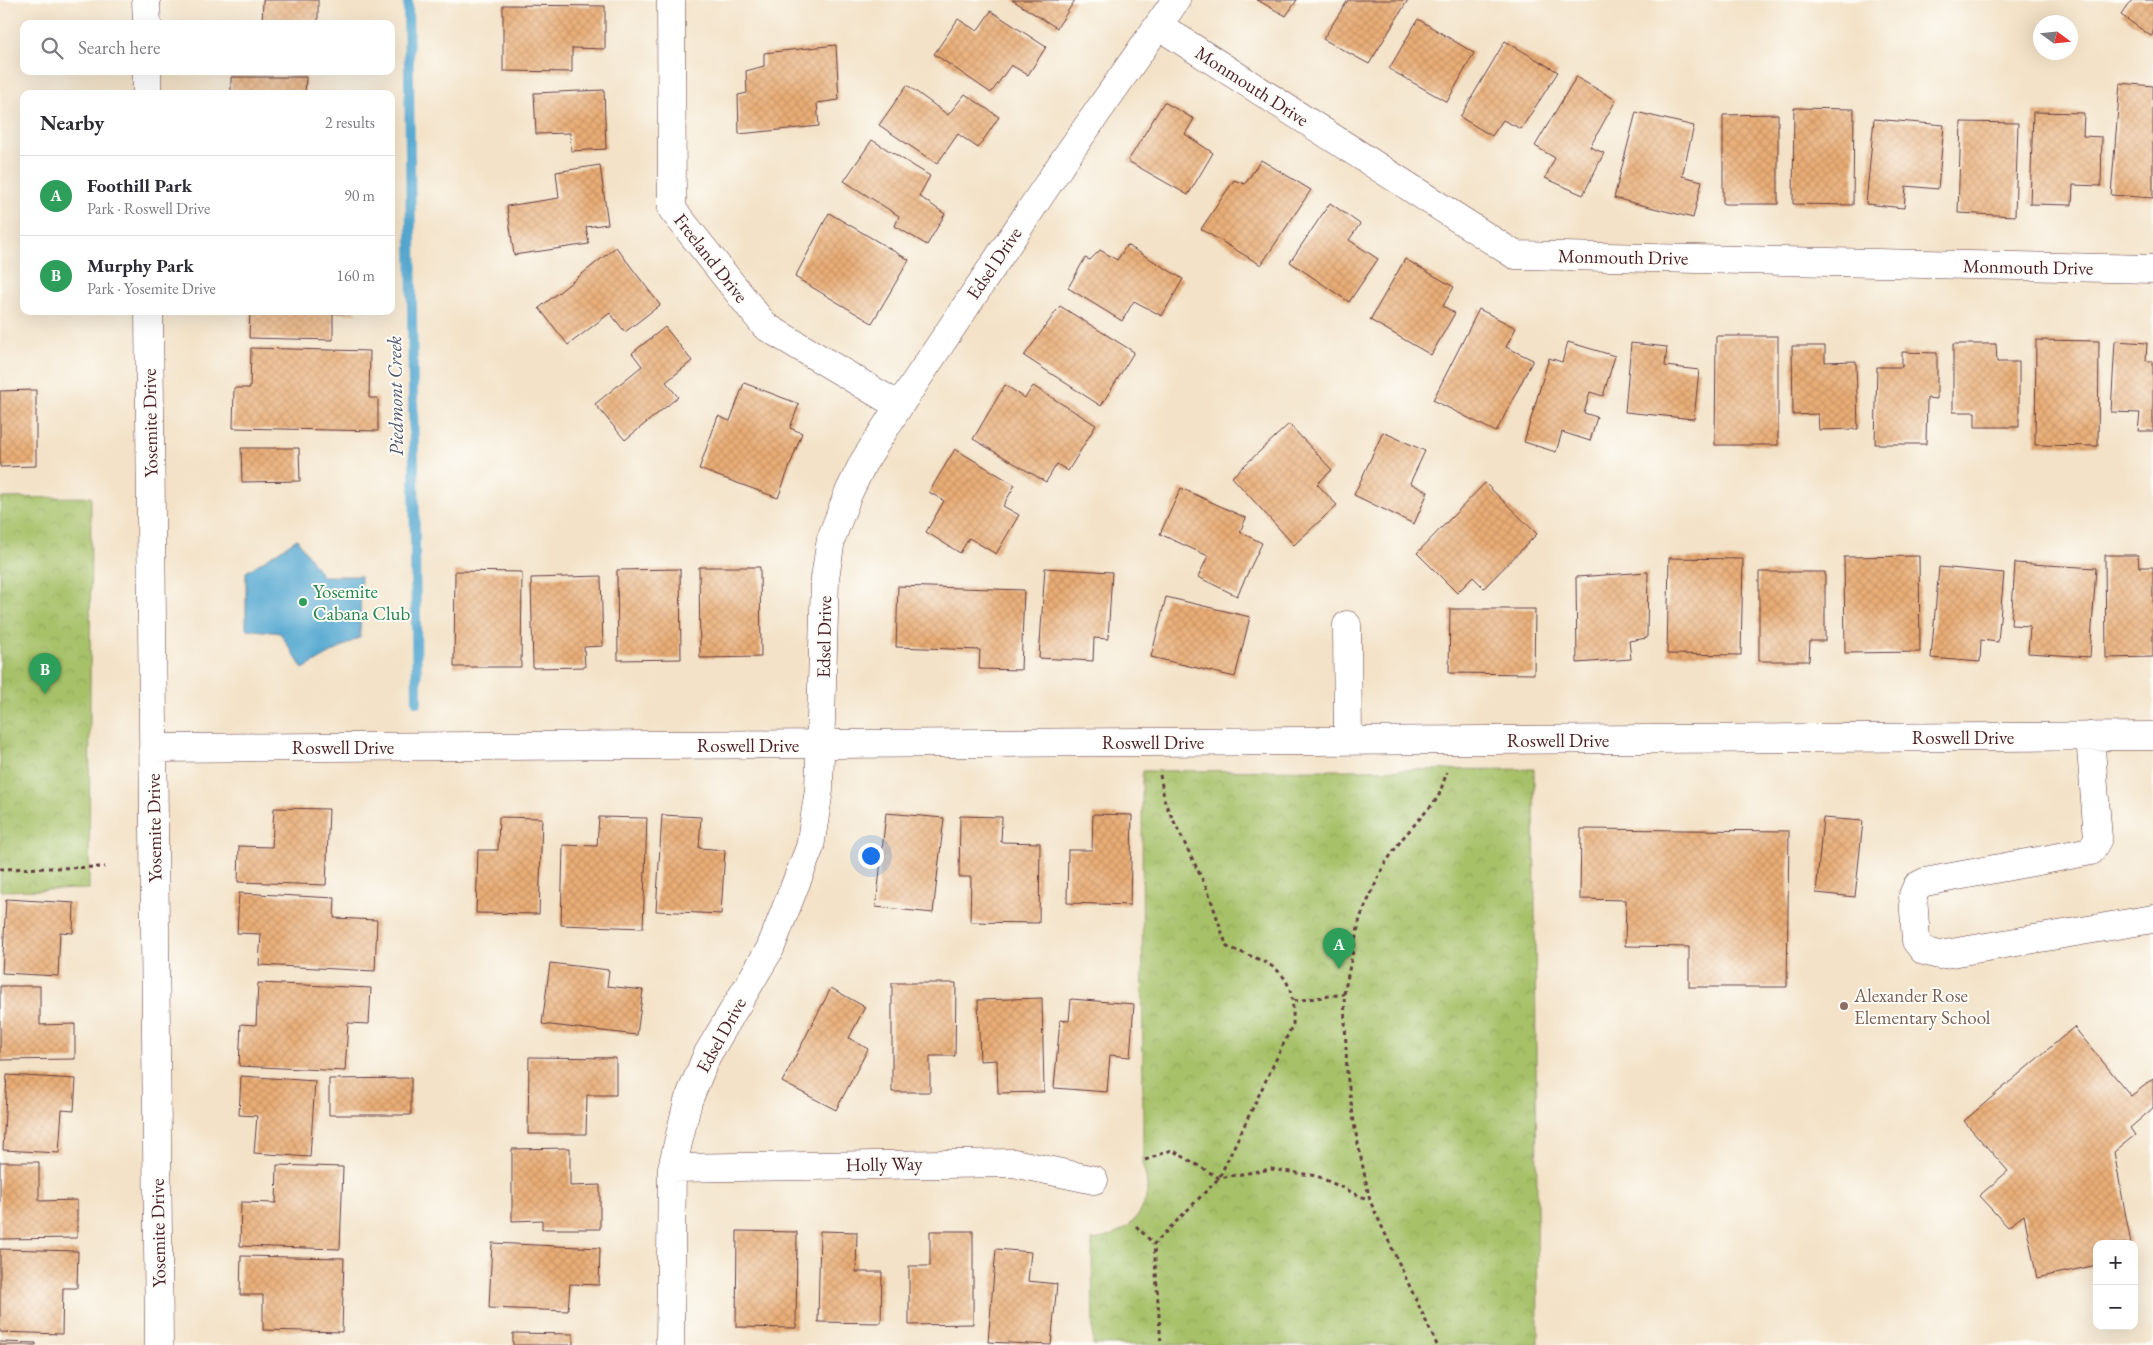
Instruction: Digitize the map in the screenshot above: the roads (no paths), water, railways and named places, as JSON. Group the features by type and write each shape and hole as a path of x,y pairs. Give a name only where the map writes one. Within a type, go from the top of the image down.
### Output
{"street":[{"path":"146,0 147,20"},
{"name":"Freeland Drive","path":"671,0 672,209 765,326 899,406"},
{"name":"Edsel Drive","path":"670,1345 672,1168 688,1101 707,1055 770,949 810,846 818,808 821,744 822,623 831,539 848,494 864,463 899,406 1066,157 1176,0"},
{"name":"Monmouth Drive","path":"1159,26 1515,255 2153,270"},
{"path":"147,75 147,90"},
{"name":"Yosemite Drive","path":"149,315 159,1345"},
{"path":"1347,625 1348,741"},
{"path":"2090,736 2098,838 2090,851 1926,882 1917,886 1913,895 1916,941 1924,951 1939,955 2153,919"},
{"name":"Roswell Drive","path":"153,748 2153,736"},
{"name":"Holly Way","path":"672,1168 1014,1163 1094,1180"}],"water":[{"name":"Yosemite Cabana Club","path":"297,539 322,576 361,576 360,637 303,669 280,633 246,629 246,572"}],"waterway":[{"name":"Piedmont Creek","path":"408,0 417,702"}],"place":[{"name":"Yosemite Cabana Club","path":"303,602"},
{"name":"Murphy Park","path":"45,694"},
{"name":"Foothill Park","path":"1339,969"},
{"name":"Alexander Rose Elementary School","path":"1844,1006"}]}
